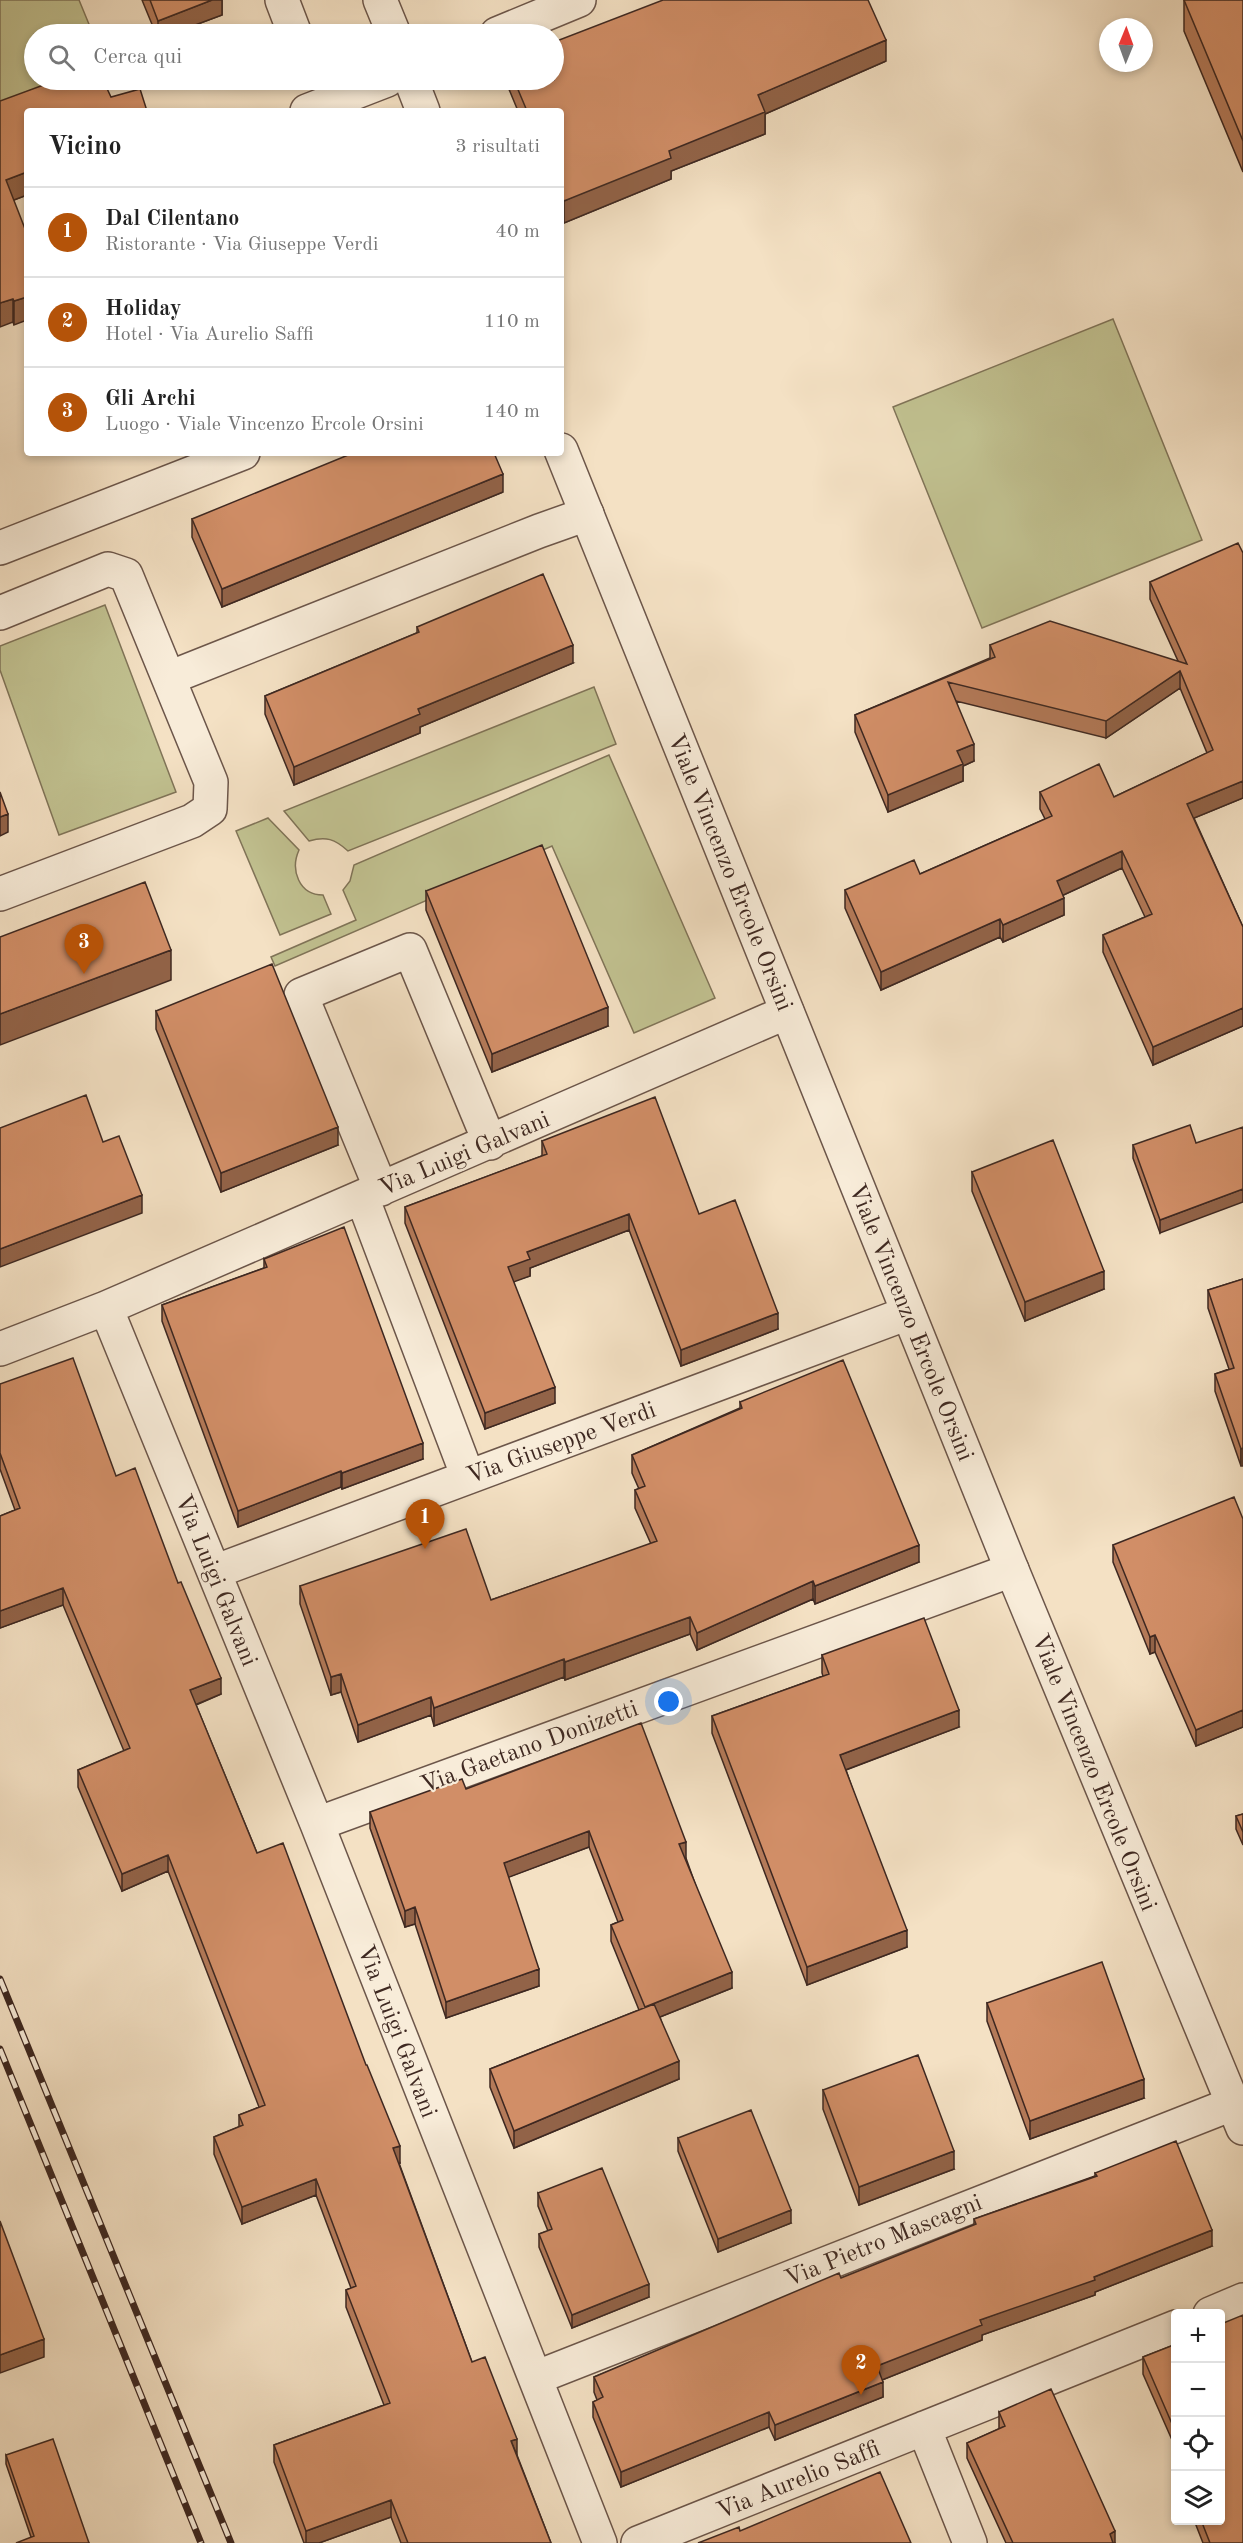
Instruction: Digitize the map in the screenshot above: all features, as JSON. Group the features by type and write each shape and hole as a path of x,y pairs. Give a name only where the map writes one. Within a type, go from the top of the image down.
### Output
{"street":[{"path":"282,0 292,24"},
{"path":"380,0 390,24"},
{"path":"520,24 579,0"},
{"path":"317,102 355,90"},
{"path":"415,90 422,108"},
{"path":"0,548 235,456"},
{"name":"Viale Vincenzo Ercole Orsini","path":"563,456 1012,1570 1238,2116"},
{"path":"169,678 587,514"},
{"path":"0,613 108,569 126,575 211,782 210,809 192,821 0,894"},
{"path":"468,1477 301,995 410,950 490,1143"},
{"name":"Via Luigi Galvani","path":"600,2543 317,1824 106,1308 787,1012"},
{"path":"0,1349 106,1308"},
{"name":"Via Giuseppe Verdi","path":"214,1572 908,1313"},
{"name":"Via Gaetano Donizetti","path":"317,1824 1012,1570"},
{"name":"Via Pietro Mascagni","path":"535,2378 1238,2116"},
{"path":"1220,2309 1243,2300"},
{"name":"Via Aurelio Saffi","path":"638,2543 1171,2329"},
{"path":"924,2428 970,2543"}],"green space":[{"path":"0,0 79,0 89,24 24,24 24,90 33,90 0,103"},
{"path":"1113,319 1202,540 982,628 893,407"},
{"path":"105,605 176,792 59,835 0,670 0,646"},
{"path":"594,687 616,744 348,851 330,840 309,841 284,811"},
{"path":"609,755 715,998 634,1033 552,846 275,966 271,957 356,920 343,890 350,881 354,865"},
{"path":"268,818 299,850 296,858 296,873 302,886 315,894 323,895 331,914 280,935 236,831"}],"building":[{"path":"150,0 212,0 158,21"},
{"path":"663,0 868,0 886,40 758,95 765,112 669,151 671,158 564,201 564,108 526,108 518,90 564,90 564,38"},
{"path":"1184,0 1243,0 1243,141"},
{"path":"30,90 108,90 111,97 140,90 146,108 24,108 24,173 6,180 24,226 24,298 0,303 0,101"},
{"path":"346,456 495,456 503,474 222,589 192,519"},
{"path":"1238,543 1243,553 1243,781 1187,804 1243,927 1243,1008 1153,1047 1103,935 1152,914 1122,851 1057,881 1064,898 1003,925 1000,919 881,972 845,890 914,860 920,874 1052,816 1040,792 1099,764 1114,797 1213,750 1180,671 1106,721 948,682 974,744 957,751 963,764 888,795 855,715 995,657 990,645 1050,621 1187,664 1150,582"},
{"path":"543,574 573,645 418,709 420,714 294,767 265,696 419,632 417,627"},
{"path":"0,792 8,814 0,817"},
{"path":"542,845 608,1007 492,1054 426,891"},
{"path":"145,882 171,950 0,1014 0,937"},
{"path":"272,964 338,1127 221,1173 156,1011"},
{"path":"86,1095 103,1142 119,1136 142,1195 0,1249 0,1128"},
{"path":"655,1097 699,1214 735,1200 778,1313 681,1350 629,1214 527,1252 530,1259 508,1267 555,1387 485,1413 405,1207 547,1154 542,1141"},
{"path":"1190,1125 1196,1143 1243,1127 1243,1189 1160,1220 1133,1145"},
{"path":"1053,1140 1104,1271 1025,1302 972,1172"},
{"path":"344,1227 423,1443 342,1473 341,1471 238,1511 162,1305 267,1267 264,1259"},
{"path":"1243,1279 1243,1448 1241,1449 1215,1374 1234,1368 1208,1290"},
{"path":"73,1358 116,1476 135,1468 178,1583 181,1582 221,1678 190,1690 257,1853 283,1843 366,2065 400,2146 393,2148 472,2362 485,2357 517,2439 511,2441 551,2543 408,2543 391,2500 306,2531 274,2445 390,2403 346,2290 356,2286 316,2179 242,2207 214,2137 243,2125 239,2115 265,2105 168,1855 122,1874 78,1770 130,1748 63,1588 0,1611 0,1516 20,1508 0,1453 0,1384"},
{"path":"843,1360 919,1545 815,1586 813,1581 697,1633 690,1617 565,1662 564,1659 434,1708 431,1697 358,1725 341,1674 331,1677 300,1586 466,1529 491,1600 657,1541 635,1490 645,1486 632,1455 742,1408 740,1402"},
{"path":"1234,1497 1243,1519 1243,1710 1196,1730 1155,1635 1150,1637 1113,1545"},
{"path":"924,1618 959,1710 840,1755 907,1930 807,1967 712,1716 829,1674 822,1655"},
{"path":"641,1723 686,1842 679,1844 732,1972 645,2007 611,1925 623,1920 589,1831 504,1863 539,1969 446,2002 415,1907 405,1911 370,1812 462,1779 466,1789"},
{"path":"1243,1814 1243,1832 1236,1816"},
{"path":"1102,1962 1144,2079 1030,2121 987,2003"},
{"path":"654,2004 679,2061 514,2131 490,2069"},
{"path":"918,2055 954,2151 859,2187 823,2090"},
{"path":"751,2110 791,2210 718,2239 678,2138"},
{"path":"1176,2141 1212,2230 1094,2277 1095,2280 980,2320 982,2325 877,2366 883,2382 775,2425 769,2412 621,2472 593,2402 603,2397 594,2377 839,2273 841,2278 976,2224 974,2219 1097,2176 1095,2173"},
{"path":"602,2168 649,2284 572,2315 539,2234 552,2229 538,2193"},
{"path":"0,2221 44,2339 0,2355"},
{"path":"1243,2315 1243,2543 1210,2543 1203,2525 1225,2525 1225,2322"},
{"path":"1171,2346 1171,2421 1143,2357"},
{"path":"1051,2389 1115,2531 1110,2534 1113,2543 1013,2543 967,2443 1005,2426 999,2412"},
{"path":"53,2439 89,2543 16,2543 34,2536 6,2455"},
{"path":"880,2472 911,2543 698,2543 739,2527 740,2531"}],"railway":[{"path":"0,1979 231,2543"},
{"path":"0,2049 201,2543"}],"place":[{"name":"Gli Archi","path":"84,974"},
{"name":"Dal Cilentano","path":"425,1549"},
{"name":"Holiday","path":"861,2395"}]}
